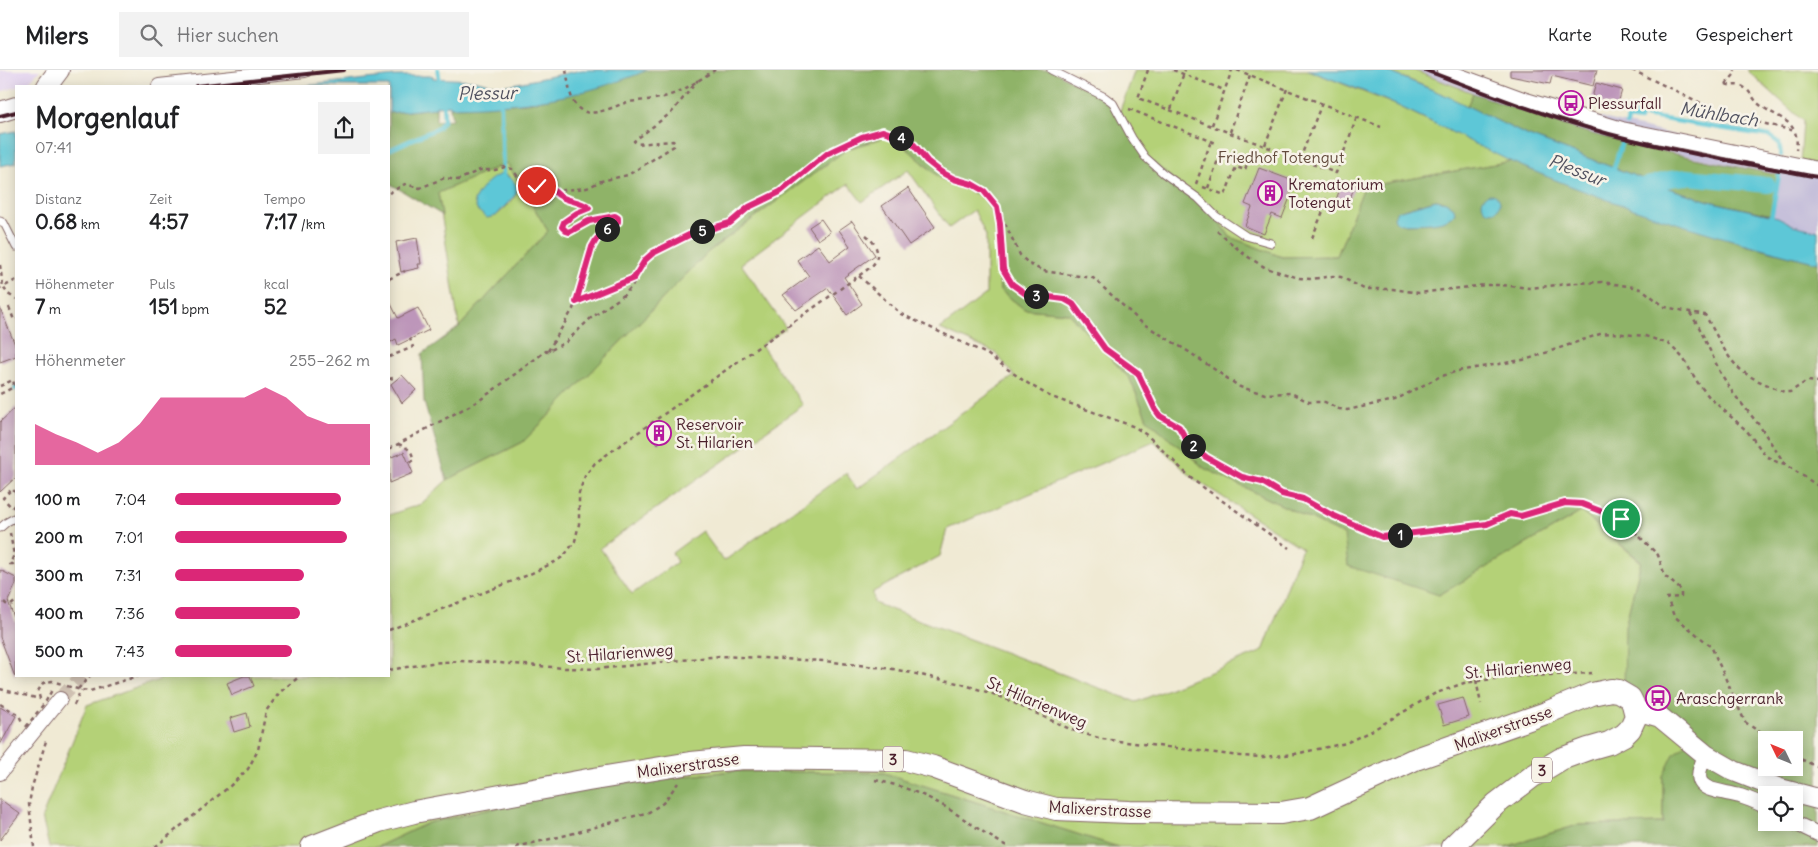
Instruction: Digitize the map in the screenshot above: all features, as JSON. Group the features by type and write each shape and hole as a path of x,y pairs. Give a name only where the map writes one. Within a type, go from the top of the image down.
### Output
{"main road":[{"name":"Malixerstrasse","path":"312,847 379,821 414,812 691,763 744,758 906,760 933,766 1025,801 1056,809 1129,812 1281,813 1310,808 1413,760 1602,691 1611,690 1624,694 1630,698 1636,710"},
{"name":"3","path":"1452,847 1496,804 1533,776 1561,759 1624,735 1633,723 1636,710"}],"street":[{"path":"48,85 59,70"},
{"path":"168,85 305,70"},
{"path":"1444,70 1534,102 1622,129 1818,169"},
{"path":"0,112 15,108"},
{"path":"0,771 60,700"},
{"path":"1636,710 1660,717 1706,755 1734,771 1795,794 1818,799"},
{"path":"1706,755 1700,765 1698,776 1704,786 1715,791 1748,798 1758,803"},
{"path":"1803,827 1818,834"}],"lane":[{"path":"1051,70 1105,97 1113,103 1136,144 1150,162 1198,198 1222,220 1252,239 1271,243"},
{"path":"0,221 4,223 15,245"},
{"path":"2,526 15,518"}],"path":[{"path":"566,70 573,103 586,112 614,108 627,102 658,99 672,95 714,70"},
{"path":"1148,70 1138,98 1336,173 1357,117"},
{"path":"1173,70 1184,72 1224,90"},
{"path":"1212,125 1232,70"},
{"path":"1237,70 1381,127"},
{"path":"1632,70 1724,114 1794,132"},
{"path":"1736,70 1726,84 1747,90 1760,105 1783,118 1794,132 1796,147 1793,164"},
{"path":"1171,109 1184,72"},
{"path":"1230,132 1250,75"},
{"path":"390,192 405,184 420,188 444,178 458,180 480,170 503,168 512,169 523,183 536,184 544,194 554,191 587,188 601,181 628,175 674,146 675,143 673,141 637,144 634,141 672,112 698,80"},
{"path":"1265,146 1287,89"},
{"path":"1300,159 1322,103"},
{"path":"1117,109 1122,106 1216,143"},
{"path":"390,448 480,400 546,351 566,342 591,318 624,295 632,286 634,278 645,260 653,253 689,235 730,223 749,207 780,192 828,153 862,137 883,131 906,139 914,145 927,161 941,172 954,179 972,184 984,191 997,207 1020,255 1029,264 1043,270 1093,278 1142,323 1212,367 1230,381 1248,390 1265,394 1291,393 1309,402 1325,402 1339,409 1346,410 1395,400 1439,377 1458,371 1528,359 1600,334 1612,333 1645,336 1661,340 1678,351 1710,398 1747,431 1766,456 1785,464 1818,486"},
{"path":"1211,141 1196,184 1225,195 1236,167 1244,170 1248,160"},
{"path":"1208,188 1219,158"},
{"path":"547,352 576,302 592,247 604,231 619,220 615,216 593,220 569,232 566,231 562,227 564,222 577,213 589,208 579,202 572,202 558,196 554,191"},
{"path":"1312,238 1326,204 1325,198"},
{"path":"997,207 1003,269 1012,284 1026,294 1064,299 1073,304 1105,349 1138,373 1160,416 1179,427 1189,444 1206,457 1242,477 1262,482 1282,494 1303,499 1330,514 1382,537 1487,524 1510,514 1521,516 1565,503 1582,504 1625,522 1658,555 1665,576 1681,590 1681,598 1667,598 1674,616 1711,646 1745,722 1758,731"},
{"path":"1215,229 1255,262 1266,268 1299,278 1341,277 1364,289 1393,289 1419,293 1484,285 1542,288 1576,283 1602,282 1642,290 1665,307 1705,315 1732,359 1746,374 1784,392 1790,392 1807,381 1818,382"},
{"path":"390,630 519,579 564,556 575,541 579,524 579,493 585,476 595,463 606,453 871,267 876,259 877,249 866,235"},
{"path":"0,266 1,288 15,298"},
{"path":"390,279 405,272"},
{"path":"859,276 901,314 987,354 1048,396 1135,427 1148,436 1193,480 1289,548"},
{"path":"576,302 634,278"},
{"path":"1,288 15,281"},
{"path":"8,307 15,320"},
{"path":"1688,312 1696,320 1720,372 1785,464"},
{"path":"390,357 414,347 410,339"},
{"path":"0,386 13,380 12,388 0,394"},
{"path":"398,444 408,447 412,453 413,460 409,463"},
{"path":"15,492 12,489 2,498 12,508 15,504"},
{"path":"2,526 12,535 14,555 10,564 15,561"},
{"path":"4,602 11,605 15,602"},
{"name":"St. Hilarienweg","path":"390,670 431,663 458,662 597,669 720,656 824,661 893,669 962,684 1007,700 1072,730 1102,739 1240,756 1264,757 1295,754 1346,743 1371,731 1434,694 1450,687 1476,680 1598,673"},
{"path":"26,727 46,701 60,700 79,690 89,677"},
{"path":"79,690 93,690 135,677"},
{"path":"155,847 248,769 258,750 266,711 280,692 299,677"},
{"path":"1476,680 1481,704"},
{"path":"40,699 39,687 43,683 53,681"},
{"path":"0,689 40,699 60,700"},
{"path":"0,704 17,714"},
{"path":"34,847 29,804 32,787 48,737"},
{"path":"1803,760 1818,767"},
{"path":"516,847 649,812 668,798 691,763"},
{"path":"872,779 898,786 936,802 1009,847"}],"shaded area":[{"path":"0,70 40,70 27,84 15,85 15,88 0,92"},
{"path":"1413,70 1444,70 1526,100 1818,169 1818,231 1793,225 1772,215 1779,175 1594,134 1547,120"}],"green space":[{"path":"648,70 1051,70 1113,103 1140,151 1216,216 1230,237 1282,257 1337,256 1364,187 1512,161 1551,178 1744,244 1818,263 1818,847 1505,847 1578,825 1663,823 1663,776 1674,754 1689,742 1624,693 1625,627 1641,561 1581,512 1439,595 1348,566 1344,535 1204,468 1147,419 1130,379 1068,313 1024,309 1000,290 995,218 983,197 940,178 892,135 847,149 708,252 523,442 447,480 424,402 422,354 459,327 548,231 507,163 438,193 442,215 390,184 390,113 436,108 436,121 452,119 450,107 527,103 581,92","holes":["1436,200 1443,201 1454,208 1431,223 1403,224 1396,222 1403,209"]},
{"name":"Friedhof Totengut","path":"1135,70 1308,70 1396,105 1512,161 1364,187 1337,256 1282,257 1230,237 1216,216 1150,162 1119,113"},
{"path":"1384,70 1413,70 1473,93 1467,106"},
{"path":"1747,70 1818,70 1818,169 1800,165 1803,121"},
{"path":"1473,93 1596,135 1664,152 1779,175 1772,215 1709,201 1662,186 1524,134 1467,106"},
{"path":"892,135 940,178 983,197 995,218 1000,290 1024,309 1068,313 1130,379 1147,419 1204,468 1344,535 1439,595 1581,512 1641,562 1625,627 1690,742 1663,776 1663,823 1578,825 1505,847 1118,847 884,773 732,771 588,787 428,823 377,847 49,847 42,817 87,705 159,680 160,677 390,677 390,515 421,504 447,480 523,442 708,252 847,149","holes":["908,170 949,228 974,210 986,236 986,294 940,329 996,353 1014,376 857,489 846,473 724,561 702,531 672,553 677,562 632,594 600,548 803,405 761,345 786,328 741,264 848,184 862,202","1154,441 1193,478 1302,548 1263,651 1136,702 874,603 873,592 940,556 947,529"]},
{"path":"507,163 548,231 459,327 438,193","holes":["508,176 516,187 514,198 496,216 477,210 475,201 479,193 496,177"]},
{"path":"732,771 884,773 1118,847 377,847 428,823 588,787"}],"water":[{"name":"Plessur","path":"582,70 648,70 623,80 551,99 502,105 436,106 436,108 390,113 390,85 310,85 395,76 432,76 433,78 471,80 503,86"},
{"name":"Plessur","path":"1308,70 1384,70 1445,95 1524,134 1662,186 1709,201 1778,217 1793,225 1818,231 1818,263 1663,219 1549,178 1385,100"},
{"path":"15,131 15,163 0,166 0,134"},
{"path":"503,174 514,182 517,190 516,194 496,216 487,218 477,210 474,201 486,184 494,177"},
{"path":"1491,194 1497,197 1500,203 1497,209 1491,212 1485,209 1482,203 1485,197"},
{"path":"1436,200 1446,202 1454,208 1455,213 1445,220 1431,223 1401,224 1395,220 1394,217 1397,211"}],"building":[{"path":"1510,70 1597,70 1593,86 1552,76 1550,84 1510,76"},
{"path":"1596,83 1622,90 1617,107 1591,101"},
{"name":"Krematorium Totengut","path":"1259,168 1296,182 1282,218 1272,214 1264,234 1245,226 1252,207 1245,204"},
{"path":"1343,180 1355,185 1348,204 1336,200"},
{"path":"908,188 935,227 909,245 882,206"},
{"path":"821,219 830,232 818,240 809,227"},
{"path":"852,221 875,255 844,277 862,304 847,315 828,288 796,310 783,295 809,276 797,260 818,245 830,261 850,246 839,230"},
{"path":"417,238 421,264 418,264 419,268 401,272 396,242"},
{"path":"390,302 398,318 418,308 429,330 398,345 396,339 390,342"},
{"path":"0,308 15,345 15,356 0,362"},
{"path":"402,375 416,390 402,403 391,384"},
{"path":"15,408 15,478 0,492 0,422"},
{"name":"Reservoir St. Hilarien","path":"660,422 670,434 658,444 648,431"},
{"path":"404,452 413,473 390,483 390,458"},
{"path":"0,570 15,578 15,586 8,601 15,620 15,677 0,637"},
{"path":"242,677 250,677 254,686 232,695 227,683"},
{"path":"1463,698 1469,717 1444,725 1438,705"},
{"path":"0,707 16,716 0,745"},
{"path":"247,713 250,727 234,732 230,718"},
{"path":"0,799 20,814 0,840"}],"waterway":[{"path":"438,70 440,83"},
{"path":"390,150 438,128 444,120 443,101"},
{"name":"Plessur","path":"499,101 501,106 503,174"},
{"name":"Mühlbach","path":"1626,113 1770,136 1779,143 1781,155"},
{"name":"Mühlbach","path":"1627,124 1628,118 1640,120 1641,115"},
{"name":"Mühlbach","path":"1610,171 1614,168 1622,141"},
{"name":"Mühlbach","path":"1771,218 1779,175"},
{"path":"1632,189 1670,179 1687,177 1768,185"}],"tunnel":[{"path":"60,699 81,677"}],"railway":[{"path":"205,85 344,70"},
{"path":"1425,70 1493,96 1609,134 1687,152 1818,177"},
{"path":"0,116 15,112"}],"place":[{"name":"Plessurfall","path":"1571,103"},
{"name":"Krematorium Totengut","path":"1270,193"},
{"name":"Reservoir St. Hilarien","path":"659,433"},
{"name":"Araschgerrank","path":"1658,698"}],"route":[{"path":"537,186 544,194 554,191 558,196 572,202 579,202 589,208 577,213 564,222 562,227 567,232 593,220 617,216 619,220 600,235 592,247 576,302 634,278 649,255 689,235 730,223 749,207 780,192 812,165 841,146 883,131 892,133 914,145 927,161 941,172 954,179 972,184 984,191 997,207 1003,269 1012,284 1026,294 1064,299 1073,304 1105,349 1138,373 1160,416 1179,427 1189,444 1213,462 1242,477 1262,482 1282,494 1303,499 1330,514 1382,537 1487,524 1510,514 1521,516 1565,503 1582,504 1621,519"}]}
